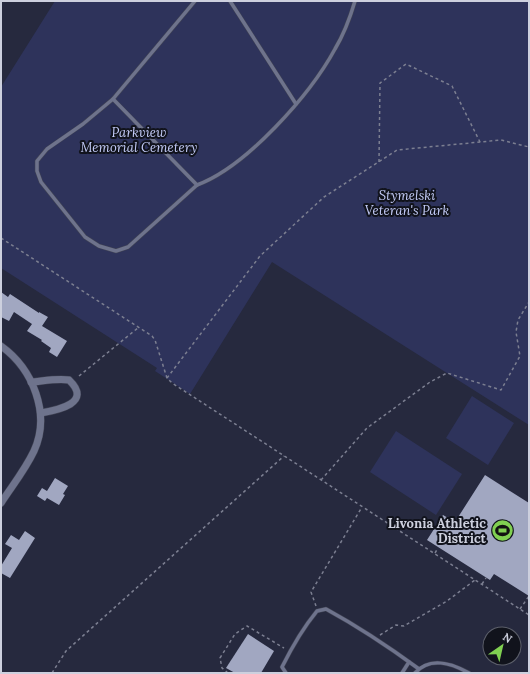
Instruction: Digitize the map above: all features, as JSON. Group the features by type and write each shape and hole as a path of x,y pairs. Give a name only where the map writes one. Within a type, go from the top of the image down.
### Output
{"street":[{"path":"1,346 19,361 36,394 40,413 39,433 34,451 1,502"},
{"path":"31,382 63,379 69,380 77,390 77,396 72,404 61,409 40,413"}],"lane":[{"path":"195,1 113,99 83,124 47,149 36,161 37,171 41,182 85,237 98,246 116,251 128,247 197,185 210,180 225,170 270,133 296,104 323,70 336,49 355,1"},
{"path":"230,1 296,104"},
{"path":"113,99 197,185"},
{"path":"286,673 282,667 306,625 318,611 326,609 376,639 419,669"},
{"path":"402,673 409,662"},
{"path":"415,673 429,663 440,662 457,666 469,673"}],"path":[{"path":"379,162 380,83 406,64 452,86 480,142"},
{"path":"167,378 260,256 324,197 397,150 501,140 529,147"},
{"path":"1,238 152,336 155,340 167,378 172,383 529,615"},
{"path":"321,480 367,428 430,382 447,373 501,390 520,356 516,332 518,320 529,302"},
{"path":"79,376 138,327"},
{"path":"52,673 66,651 284,456"},
{"path":"318,611 311,592 362,506"},
{"path":"434,554 438,548"},
{"path":"482,584 486,578"},
{"path":"376,639 379,635 396,625 404,626 448,601 475,580"},
{"path":"520,609 529,596"},
{"path":"228,673 222,668 220,658 235,634 247,626 290,651"}],"green space":[{"path":"55,1 529,1 529,425 272,262 190,394 155,371 157,368 1,268 1,87"},
{"path":"472,396 514,423 488,465 446,438"},
{"path":"396,431 462,474 436,515 370,472"}],"building":[{"path":"1,292 8,297 10,294 39,313 48,317 42,326 67,341 57,357 49,352 51,348 41,341 42,340 27,331 32,324 14,312 9,321 1,317"},
{"name":"Livonia Athletic District","path":"485,475 529,503 529,596 494,574 490,580 427,540 443,515 455,522"},
{"path":"55,478 68,486 59,505 47,498 45,501 37,496 42,488 47,491"},
{"path":"25,531 35,538 10,578 1,573 1,566 12,548 5,544 11,535 19,540"},
{"path":"248,634 274,651 261,673 235,673 226,668"}],"place":[{"name":"Livonia Athletic District","path":"502,530"}],"park label":[{"name":"Parkview Memorial Cemetery","path":"139,140"},
{"name":"Stymelski Veteran's Park","path":"407,202"}]}
